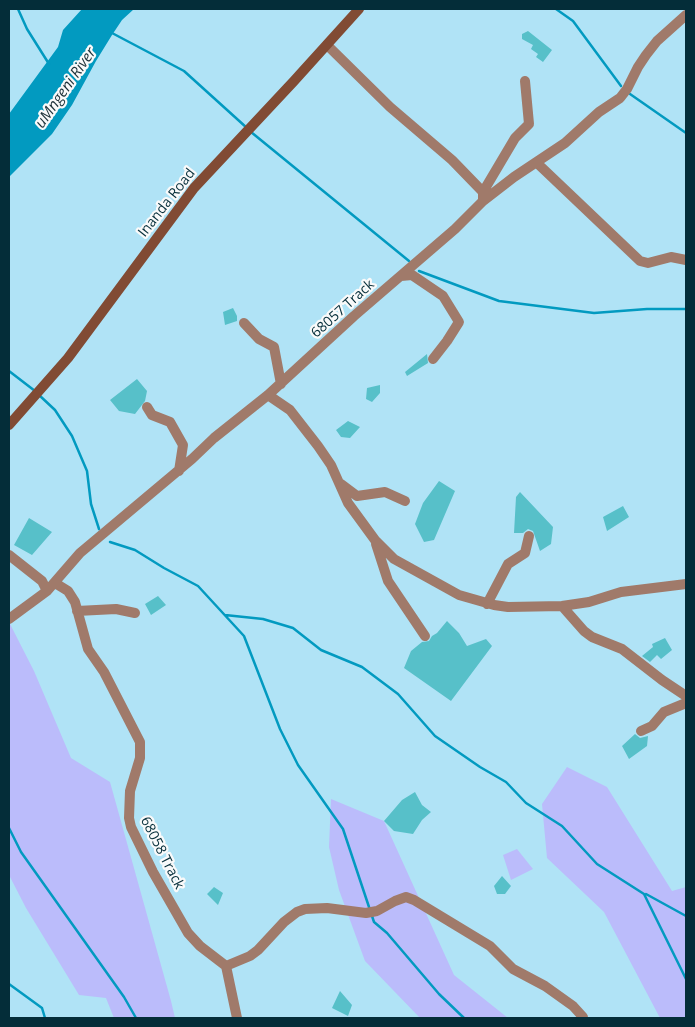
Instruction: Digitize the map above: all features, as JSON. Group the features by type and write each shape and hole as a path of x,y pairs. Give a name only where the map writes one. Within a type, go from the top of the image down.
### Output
{"street":[{"name":"Inanda Road","path":"9,425 68,358 194,188 359,9"},
{"name":"68057 Track","path":"9,619 47,591 80,554 179,471 214,438 281,384 354,316 455,230 483,196 537,163 565,143 599,112 624,94 646,55 686,15"},
{"path":"327,45 370,88 452,160 483,196 515,138 529,124 525,81"},
{"path":"537,163 640,261 648,263 672,257 686,260"},
{"path":"401,276 412,275 443,296 459,322 433,358"},
{"path":"244,323 258,339 274,347 281,384"},
{"path":"268,395 290,410 298,420 331,465 348,503 375,540 394,559 459,595 487,604 508,607 562,606 589,602 621,592 686,584"},
{"path":"147,408 152,415 170,422 183,444 179,471"},
{"path":"340,483 357,496 385,492 405,501"},
{"path":"487,604 508,564 525,553 529,536"},
{"path":"375,540 388,582 425,636"},
{"path":"9,555 42,581 47,591"},
{"name":"68058 Track","path":"55,583 68,591 75,602 88,649 104,672 140,742 140,758 130,791 129,818 131,827 153,872 188,933 200,946 226,966"},
{"path":"562,606 584,631 592,637 622,649 686,696"},
{"path":"77,611 116,609 135,613"},
{"path":"642,731 652,726 664,712 686,703"},
{"path":"237,1018 226,966 250,956 258,950 290,915 305,909 327,908 366,913 377,911 406,897 490,946 513,969 545,986 573,1006 583,1017"}],"shaded area":[{"path":"9,622 34,671 71,758 110,782 175,1018 114,1018 106,998 79,995 26,908 9,875"},
{"path":"567,767 607,787 672,891 686,887 686,1018 660,1018 604,912 547,858 542,804"},
{"path":"331,799 384,821 454,975 508,1018 420,1018 365,961 339,890 329,847"},
{"path":"517,849 533,869 511,880 503,855"}],"water":[{"name":"uMngeni River","path":"82,9 134,9 122,20 112,35 72,105 52,134 9,177 9,114 58,47 63,30"}],"building":[{"path":"528,31 552,50 543,62 536,57 538,54 531,49 533,45 522,39 522,34"},
{"path":"233,308 237,321 225,325 223,312"},
{"path":"427,354 428,363 407,376 405,372"},
{"path":"137,379 147,391 145,401 135,414 119,411 110,400"},
{"path":"380,385 380,393 372,402 366,399 367,388"},
{"path":"348,421 360,427 350,438 341,437 336,430"},
{"path":"439,481 455,491 434,540 424,542 415,524 423,503"},
{"path":"520,492 553,527 551,544 540,551 533,531 528,529 523,533 514,533 516,497"},
{"path":"623,506 629,517 607,531 603,517"},
{"path":"29,518 52,532 32,555 14,545"},
{"path":"158,596 166,605 151,615 145,604"},
{"path":"447,621 459,633 467,646 486,639 492,646 451,701 404,668 411,651 422,642 429,641"},
{"path":"665,638 672,650 661,659 657,655 650,662 642,656 653,647 652,644"},
{"path":"635,734 640,738 648,736 647,746 629,759 622,746"},
{"path":"415,792 422,805 431,812 422,820 413,834 394,831 384,821 402,800"},
{"path":"502,876 511,886 505,894 497,894 494,886"},
{"path":"214,887 223,893 218,905 207,894"},
{"path":"340,991 352,1005 348,1016 332,1008"}],"waterway":[{"path":"18,9 27,29 49,64"},
{"path":"556,9 573,21 621,86"},
{"path":"112,33 184,71 247,128"},
{"path":"630,94 686,133"},
{"path":"251,132 409,261"},
{"path":"419,271 499,301 594,313 647,309 686,309"},
{"path":"9,371 35,391"},
{"path":"39,395 55,410 72,436 87,471 91,504 99,529"},
{"path":"110,542 135,550 198,586 244,636 280,729 298,765 343,829 370,910"},
{"path":"225,615 263,619 293,628 321,650 362,667 398,694 435,736 480,767 506,782 526,803 562,826 597,864 644,894 686,979"},
{"path":"9,828 21,852 124,997 136,1018"},
{"path":"646,894 686,916"},
{"path":"372,916 374,922 387,933 439,994 464,1018"},
{"path":"9,984 42,1008 45,1018"}]}
